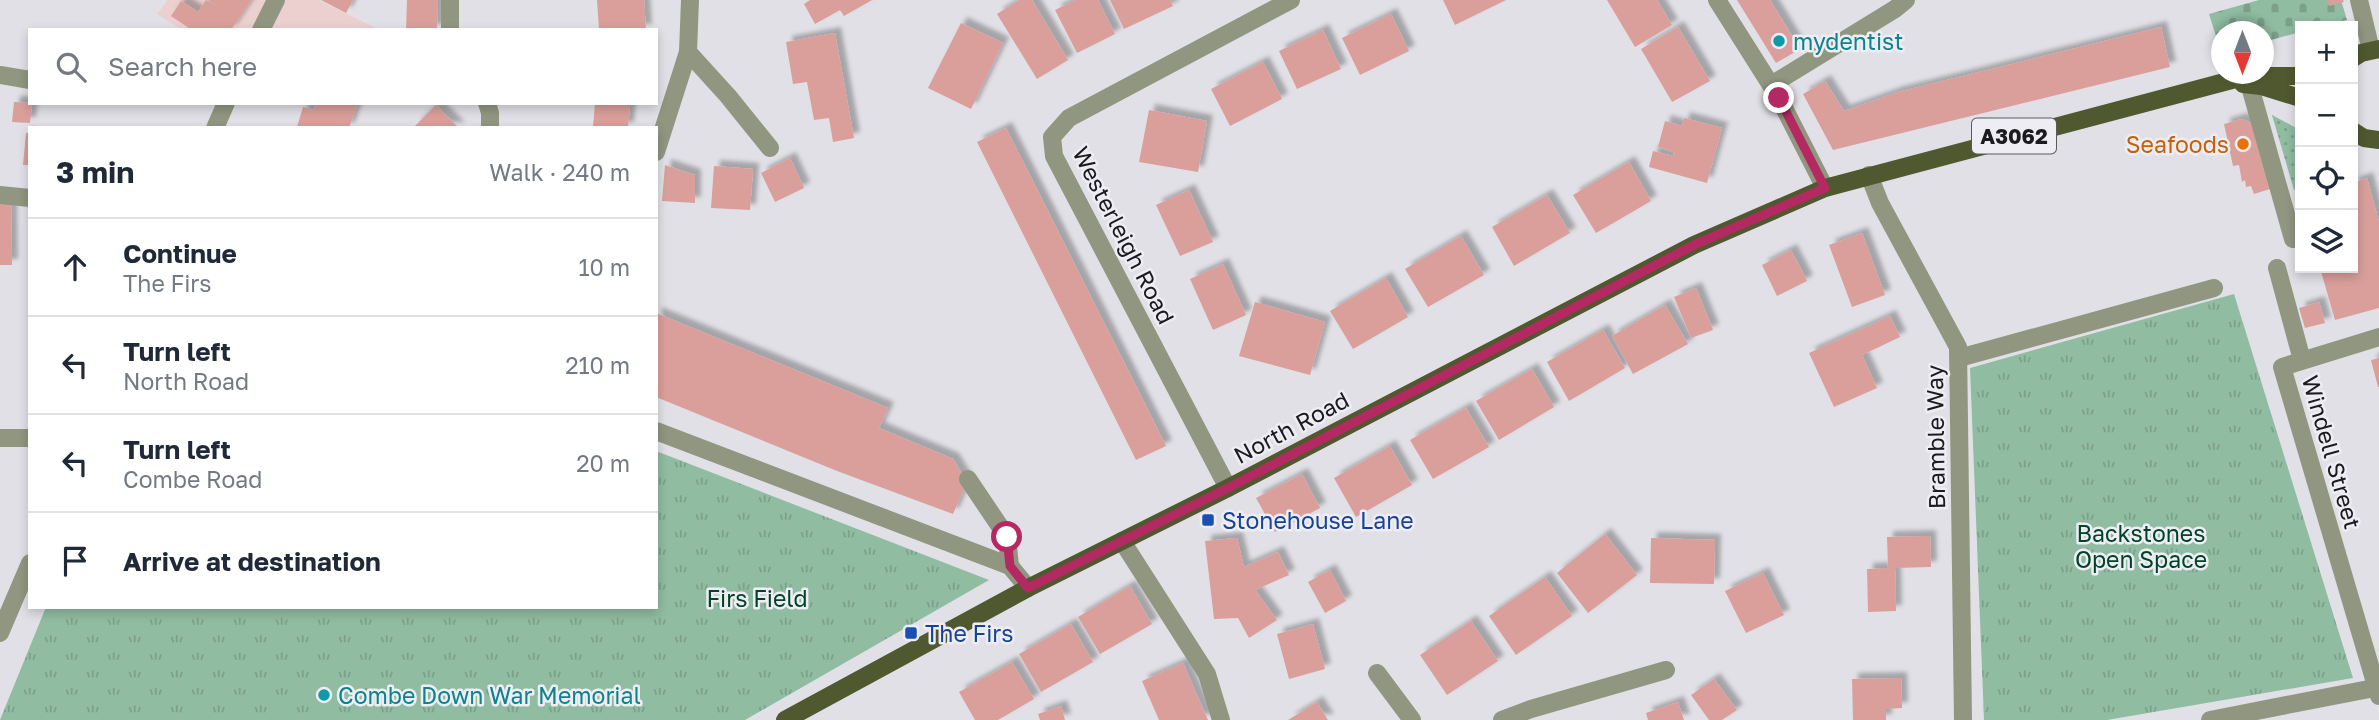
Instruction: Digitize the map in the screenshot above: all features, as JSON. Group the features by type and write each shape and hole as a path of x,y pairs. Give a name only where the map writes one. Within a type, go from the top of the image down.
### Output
{"main road":[{"path":"2358,56 2375,50"},
{"name":"A3062","path":"2274,78 2295,76"},
{"name":"A3062","path":"1825,188 2219,84"},
{"name":"A3062","path":"2260,84 2295,96"},
{"name":"North Road","path":"785,720 1028,588 1228,488 1694,245 1825,188"}],"street":[{"path":"262,28 276,0"},
{"path":"450,0 450,28"},
{"path":"658,146 688,52 690,0"},
{"name":"Westerleigh Road","path":"1228,488 1054,156 1052,137 1069,118 1291,0"},
{"path":"1717,0 1771,85 1825,188"},
{"path":"1771,85 1906,0"},
{"path":"2359,0 2375,50"},
{"path":"688,52 770,148"},
{"path":"0,75 28,80"},
{"path":"2249,84 2293,239"},
{"path":"216,126 225,105"},
{"path":"488,105 490,126"},
{"path":"2365,136 2379,151"},
{"name":"Bramble Way","path":"1869,175 1880,203 1958,346 1963,720"},
{"path":"0,195 28,198"},
{"path":"2277,268 2302,360"},
{"path":"1959,358 2214,288"},
{"name":"Windell Street","path":"2210,720 2378,690 2282,367 2379,337"},
{"path":"658,432 1010,566 1028,588"},
{"path":"0,438 28,438"},
{"path":"968,479 1007,537 1010,566"},
{"path":"1122,541 1207,674 1221,720"},
{"path":"0,633 28,568"},
{"path":"1502,720 1666,670"},
{"path":"1377,673 1412,720"}],"shaded area":[{"path":"168,0 207,0 237,20 251,0 318,0 376,28 179,28 157,14"}],"green space":[{"path":"2259,0 2341,0 2347,20 2295,21 2295,33 2274,39 2274,21 2211,21 2209,14"},
{"path":"2272,115 2295,127 2294,190"},
{"name":"Backstones Open Space","path":"2234,294 2353,678 2107,720 1984,720 1970,368"},
{"name":"Firs Field","path":"658,452 989,580 745,720 0,720 45,609 658,609"}],"building":[{"path":"206,0 219,8 208,0 251,0 232,28 189,28 171,16 181,1 198,12"},
{"path":"321,0 353,0 346,13"},
{"path":"407,0 438,0 437,28 406,28"},
{"path":"597,0 644,0 646,28 599,28"},
{"path":"810,0 872,0 844,16 840,10 815,24 804,4"},
{"path":"1019,0 1032,0 1068,60 1037,79 997,14"},
{"path":"1076,0 1098,0 1115,34 1077,53 1055,10"},
{"path":"1110,0 1170,0 1173,6 1124,29"},
{"path":"1443,0 1506,0 1455,25"},
{"path":"1607,0 1657,0 1672,25 1635,47"},
{"path":"1737,0 1770,0 1800,49 1776,63"},
{"path":"2327,0 2343,0 2344,2 2329,6"},
{"path":"1391,14 1409,51 1360,75 1342,38"},
{"path":"961,23 1003,43 971,109 928,88"},
{"path":"1678,27 1710,81 1672,102 1641,49"},
{"path":"2161,27 2170,67 1833,150 1803,94 1825,81 1844,111 1898,92"},
{"path":"1323,30 1341,69 1297,89 1279,51"},
{"path":"835,33 854,138 833,142 829,118 814,120 807,82 793,84 786,42"},
{"path":"1263,62 1282,99 1230,126 1211,89"},
{"path":"14,102 32,105 30,123 12,122"},
{"path":"315,105 357,105 350,126 297,126 303,107 314,110"},
{"path":"436,105 457,126 415,126"},
{"path":"595,105 630,105 628,126 593,126"},
{"path":"1149,110 1207,121 1198,172 1139,162"},
{"path":"1684,118 1722,128 1707,183 1649,167 1653,151 1673,156 1674,152 1658,147 1665,121 1682,126"},
{"name":"Seafoods","path":"2242,119 2253,124 2270,189 2254,194 2251,186 2246,187 2245,180 2242,182 2239,165 2233,166 2224,124"},
{"path":"1006,128 1166,446 1136,460 977,142"},
{"path":"26,133 28,133 28,165 23,165"},
{"path":"790,158 804,188 775,202 761,173"},
{"path":"1629,162 1651,201 1596,233 1573,195"},
{"path":"665,165 695,175 695,203 662,201"},
{"path":"714,166 753,169 750,210 711,208"},
{"path":"2367,178 2379,222 2379,308 2335,320 2321,273 2358,273 2358,181"},
{"path":"1189,190 1213,242 1180,256 1156,205"},
{"path":"1547,195 1570,233 1514,266 1492,227"},
{"path":"0,199 11,199 12,265 0,265"},
{"path":"1862,233 1885,295 1852,307 1829,245"},
{"path":"1461,236 1484,275 1428,307 1405,269"},
{"path":"1791,250 1807,281 1777,296 1762,265"},
{"path":"1223,264 1246,315 1213,330 1190,279"},
{"path":"1386,278 1408,317 1353,349 1330,311"},
{"path":"1696,288 1713,330 1691,338 1674,297"},
{"path":"1255,302 1325,322 1310,375 1239,356"},
{"path":"2319,302 2325,323 2305,328 2299,308"},
{"path":"1665,305 1688,344 1633,374 1612,336"},
{"path":"658,314 888,408 879,428 953,459 967,482 953,514 837,471 658,398"},
{"path":"1890,316 1900,337 1862,355 1877,388 1834,407 1809,353"},
{"path":"1603,330 1625,368 1569,401 1547,362"},
{"path":"2379,358 2379,387 2378,387 2371,360"},
{"path":"1532,369 1554,407 1499,440 1476,401"},
{"path":"1466,408 1489,447 1433,479 1410,440"},
{"path":"1390,446 1412,485 1356,517 1334,478"},
{"path":"1302,474 1320,508 1275,532 1256,498"},
{"path":"1605,534 1637,575 1588,613 1557,573"},
{"path":"1930,536 1931,567 1895,568 1896,611 1868,612 1867,569 1888,568 1887,537"},
{"path":"1237,538 1244,567 1278,552 1289,575 1255,590 1277,620 1249,638 1238,618 1214,619 1205,541"},
{"path":"1651,538 1715,540 1714,584 1650,583"},
{"path":"1330,570 1346,601 1325,613 1308,582"},
{"path":"1763,573 1784,615 1746,633 1725,591"},
{"path":"1545,577 1572,616 1516,655 1489,616"},
{"path":"1130,586 1152,624 1100,654 1078,617"},
{"path":"1471,621 1498,661 1447,695 1420,655"},
{"path":"1071,624 1093,662 1041,692 1019,654"},
{"path":"1313,624 1325,669 1289,679 1277,634"},
{"path":"1012,662 1034,699 998,720 975,720 959,692"},
{"path":"1183,663 1208,720 1159,720 1142,681"},
{"path":"1901,678 1902,708 1886,709 1886,720 1853,720 1852,679"},
{"path":"1714,679 1737,710 1722,720 1709,720 1691,695"},
{"path":"1317,702 1328,720 1288,720"},
{"path":"1678,702 1684,720 1648,720 1646,713"},
{"path":"1061,706 1065,720 1040,720 1038,714"}],"place":[{"name":"mydentist","path":"1779,41"},
{"name":"Seafoods","path":"2243,144"},
{"name":"Stonehouse Lane","path":"1208,520"},
{"name":"The Firs","path":"911,633"},
{"name":"Combe Down War Memorial","path":"324,695"}],"route":[{"path":"1007,537 1010,566 1028,588 1228,488 1694,245 1825,188 1779,98"}]}
